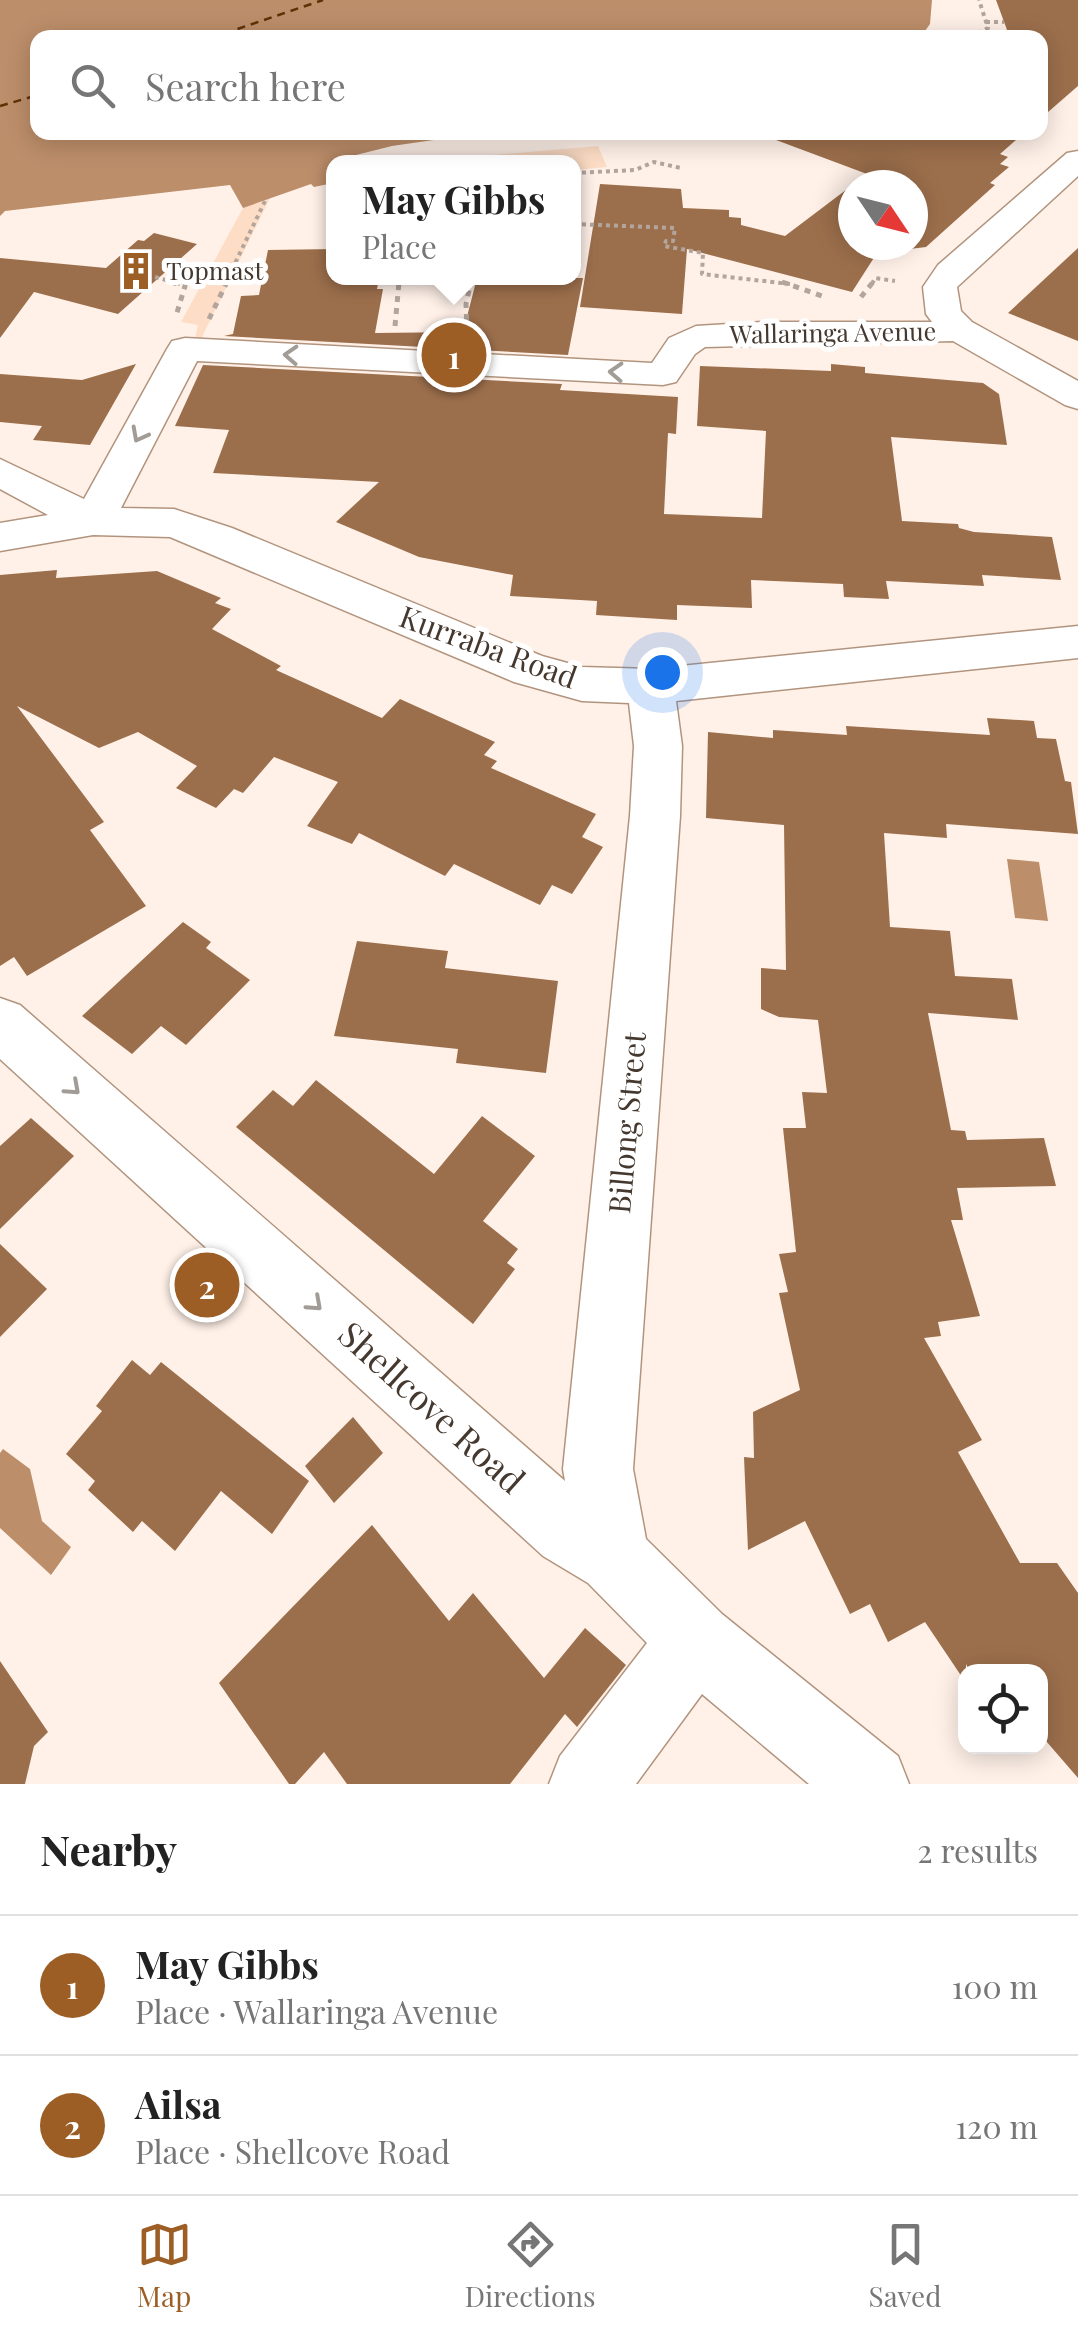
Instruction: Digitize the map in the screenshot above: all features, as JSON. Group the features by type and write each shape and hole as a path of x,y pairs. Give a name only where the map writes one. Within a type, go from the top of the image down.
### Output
{"street":[{"path":"1078,160 950,272 940,287 944,314 959,330 1078,397"},
{"path":"93,521 189,330"},
{"name":"Wallaringa Avenue","path":"189,330 663,374 682,346 696,337 797,332 912,336 959,330"},
{"name":"Kurraba Road","path":"0,472 93,521"},
{"name":"Kurraba Road","path":"0,537 93,521 135,519 191,528 530,670 582,684 651,686 1078,642"},
{"name":"Billong Street","path":"613,1558 598,1469 655,816 658,746 651,686"},
{"name":"Shellcove Road","path":"0,1023 568,1531 613,1558 696,1640 870,1784"},
{"path":"588,1784 696,1640"}],"path":[{"path":"979,0 988,28 984,30"},
{"path":"986,22 1004,22"},
{"path":"581,173 634,170 654,162 681,168"},
{"path":"189,330 266,199"},
{"path":"581,224 675,228 673,242 666,241 664,246 703,253 702,274 780,281 836,300"},
{"path":"155,277 186,289 189,330"},
{"path":"849,302 868,292 876,278 895,281"},
{"path":"394,332 398,285"},
{"path":"468,342 466,304 470,285"}],"shaded area":[{"path":"0,0 932,0 926,30 30,30 30,140 434,140 356,155 326,155 326,184 311,184 243,208 230,185 5,211 0,216"},
{"path":"598,146 607,167 581,169 581,155 492,155"},
{"path":"270,198 201,339 195,338 198,325 181,322 243,208"},
{"path":"1007,859 1039,862 1048,921 1015,918"},
{"path":"3,1449 30,1469 42,1521 71,1547 51,1575 0,1528"}],"building":[{"path":"996,0 1078,0 1078,86 1048,112 1048,30 1007,30"},
{"path":"776,140 1016,140 1000,154 1008,157 1000,164 1009,167 990,183 995,185 928,245 928,170 856,170"},
{"path":"600,184 681,189 683,208 729,210 729,217 741,218 741,225 785,236 838,196 838,260 873,260 852,292 687,249 682,314 580,307"},
{"path":"154,233 197,244 118,314 34,292 0,338 0,258 106,268 138,240 144,241"},
{"path":"1078,248 1078,341 1008,313"},
{"path":"326,249 326,285 378,285 377,289 383,289 375,333 463,332 475,285 581,285 583,278 568,355 224,336 233,334 241,296 259,295 268,250"},
{"path":"136,364 90,445 33,440 42,426 0,422 0,374 82,380"},
{"path":"831,364 865,367 865,373 983,383 999,394 1007,445 891,437 902,521 958,524 959,528 974,532 1052,537 1061,580 982,575 984,586 886,581 889,599 844,597 843,584 751,580 752,608 677,605 677,620 596,615 597,601 510,596 513,575 419,557 336,522 379,482 213,473 229,430 175,426 203,365 562,384 560,390 678,397 676,434 668,433 664,514 762,518 766,431 697,426 700,366 831,371"},
{"path":"57,570 56,578 157,571 221,598 215,603 231,609 212,629 281,666 276,670 382,718 400,699 495,742 484,755 497,761 491,768 596,814 582,837 603,847 572,894 552,885 540,905 454,864 445,876 359,833 352,844 307,826 338,782 274,757 243,793 234,789 216,808 176,788 197,766 138,732 99,748 17,706 104,822 90,830 146,906 27,976 14,957 0,966 0,575"},
{"path":"987,718 1034,721 1037,738 1056,739 1065,781 1071,782 1078,834 946,824 947,838 884,833 890,927 950,931 955,976 1012,979 1018,1020 928,1013 951,1130 965,1131 967,1140 1044,1138 1056,1186 957,1188 963,1220 951,1220 980,1316 938,1322 941,1336 924,1338 982,1440 958,1452 1020,1563 1057,1563 1078,1593 1078,1778 1048,1743 1048,1664 958,1664 958,1671 925,1622 888,1642 870,1604 850,1614 805,1521 748,1550 744,1457 754,1458 753,1412 800,1390 779,1293 788,1292 779,1254 796,1252 783,1128 806,1128 802,1092 827,1093 818,1020 779,1017 761,1009 761,968 786,970 784,825 706,818 708,732 773,738 773,730 847,735 846,726 990,735"},
{"path":"183,922 211,942 206,948 250,980 186,1045 161,1026 132,1054 82,1016"},
{"path":"357,941 448,951 445,968 558,981 546,1073 456,1063 458,1049 334,1036"},
{"path":"316,1080 434,1174 482,1116 535,1156 483,1221 518,1249 507,1263 515,1269 473,1324 236,1127 273,1090 293,1106"},
{"path":"31,1118 74,1156 0,1229 0,1146"},
{"path":"0,1244 47,1289 0,1337"},
{"path":"132,1360 150,1375 161,1362 309,1481 272,1534 221,1491 175,1551 142,1521 133,1532 88,1490 95,1481 66,1454 102,1411 96,1406"},
{"path":"353,1417 383,1453 334,1503 305,1466"},
{"path":"372,1525 449,1621 473,1593 544,1678 585,1628 626,1665 577,1727 565,1714 510,1784 347,1784 324,1752 295,1784 289,1784 219,1683"},
{"path":"0,1661 48,1732 34,1746 25,1784 0,1784"}],"ferry route":[{"path":"235,30 323,0"},
{"path":"0,106 30,97"}],"place":[{"name":"Topmast","path":"136,271"},
{"name":"May Gibbs","path":"454,355"},
{"name":"Ailsa","path":"207,1285"}]}
